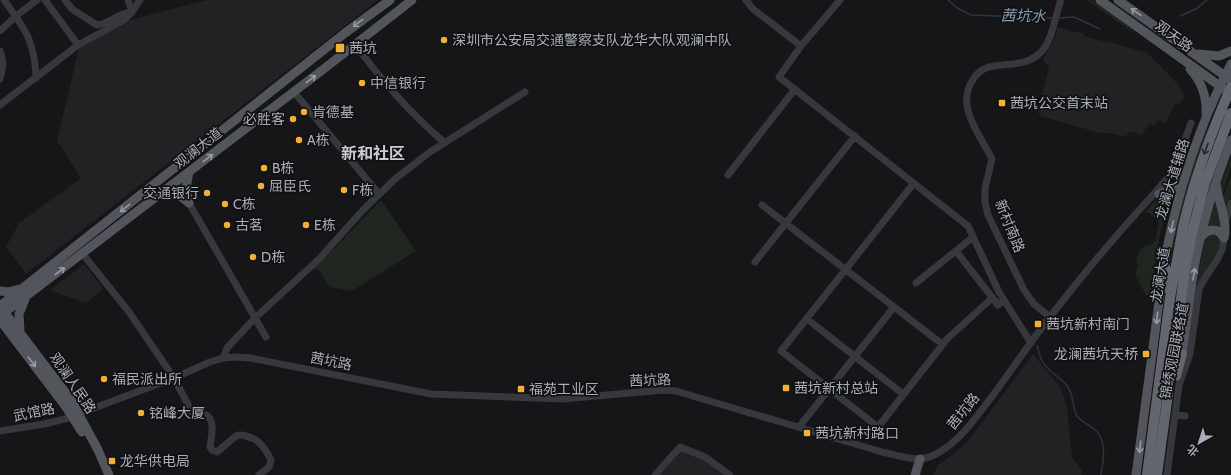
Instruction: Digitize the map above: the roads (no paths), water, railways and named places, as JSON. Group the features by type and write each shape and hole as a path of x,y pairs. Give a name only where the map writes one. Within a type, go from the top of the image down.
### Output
{"highway":[{"name":"龙澜大道","path":"1147,475 1170,298 1183,227 1198,171 1218,116 1231,87"},
{"name":"龙澜大道","path":"1157,475 1185,269 1193,229 1205,184 1231,113"},
{"path":"1165,266 1170,298"},
{"path":"1167,402 1182,354"}],"main road":[{"name":"观澜大道","path":"1,312 345,33 390,0"},
{"name":"观澜大道","path":"26,291 82,253 294,92 412,0"},
{"name":"观天路","path":"1100,0 1231,94"},
{"name":"观天路","path":"1118,0 1228,78"},
{"path":"1188,49 1203,55 1214,56 1224,55 1231,51"},
{"path":"1178,57 1193,73 1203,88 1206,104 1204,123"},
{"name":"龙澜大道辅路","path":"1136,475 1166,254 1176,208 1200,133 1220,87 1228,78 1231,64"},
{"path":"1182,354 1193,274 1201,237 1216,180 1231,142 1226,130 1220,126 1208,126 1200,133"},
{"path":"189,172 186,188 189,203"},
{"path":"1155,195 1169,192 1176,188 1185,176"},
{"path":"1216,180 1224,223 1224,238"},
{"path":"165,190 179,195 189,203"},
{"path":"1155,195 1165,195 1171,198 1176,208"},
{"path":"1201,237 1206,232 1214,229 1219,231 1224,238"},
{"path":"0,291 26,291 19,314 19,338 0,334"},
{"name":"观澜人民路","path":"1,312 19,338 71,400 76,415 103,475"},
{"name":"观澜人民路","path":"76,415 98,450 109,475"},
{"path":"915,475 920,459"},
{"path":"919,475 920,459"}],"street":[{"path":"4,0 16,16 29,38 34,53 36,78"},
{"path":"0,31 16,16 37,0"},
{"path":"45,0 78,46"},
{"path":"65,0 72,9 97,25 106,23 124,13 132,12"},
{"path":"128,0 132,12"},
{"path":"0,105 78,46 124,20 132,12 140,0"},
{"path":"746,0 753,9 801,46"},
{"path":"840,0 801,46 779,77 968,226 999,292 1031,343"},
{"name":"新村南路","path":"1050,317 1034,304 1024,290 991,222 986,207 985,194 986,181 992,159 971,121 966,100 970,84 980,71 989,67 1018,64 1029,61 1044,48 1052,30 1061,0"},
{"path":"355,44 406,106 445,143"},
{"path":"0,51 3,61 3,70 0,78"},
{"path":"728,174 795,89"},
{"path":"294,92 378,194"},
{"path":"223,358 227,348 255,318 319,259 378,194 412,165 525,92"},
{"name":"茜坑路","path":"76,415 174,378 210,362 223,358 236,357 250,358 431,394 562,399 664,390 676,391 882,452 910,458 928,458 942,451 961,435 1050,317 1120,230 1155,195 1174,170 1190,123"},
{"path":"755,262 855,136"},
{"path":"914,183 781,351 878,427 942,344 992,298"},
{"path":"189,203 266,337"},
{"path":"1224,223 1231,203"},
{"path":"762,205 942,344"},
{"path":"916,283 973,237"},
{"name":"锦绣观园联络道","path":"1167,475 1179,385 1192,344 1199,289 1222,250 1224,238"},
{"path":"956,251 998,305 1004,300"},
{"path":"82,253 128,312 174,378 193,414 206,415 210,419 212,424 210,447 212,450 217,452 236,436 251,437 261,444 271,460 269,467 259,475"},
{"path":"799,427 894,307"},
{"path":"807,319 903,394"},
{"name":"武馆路","path":"0,431 44,424 76,415"},
{"path":"1175,415 1185,416"},
{"path":"655,475 680,447 705,457 730,475"}],"waterway":[{"name":"茜坑水","path":"948,0 957,8 971,15 1052,18"},
{"name":"茜坑水","path":"1180,16 1196,9 1207,0"},
{"name":"茜坑水","path":"1058,18 1074,17 1100,29"},
{"path":"1037,346 1041,359 1045,365 1068,387 1077,416 1094,429 1101,439 1104,450 1101,475"}],"place":[{"name":"深圳市公安局交通警察支队龙华大队观澜中队","path":"444,40"},
{"name":"茜坑","path":"340,48"},
{"name":"中信银行","path":"362,83"},
{"name":"茜坑公交首末站","path":"1002,103"},
{"name":"肯德基","path":"304,112"},
{"name":"必胜客","path":"293,119"},
{"name":"A栋","path":"299,140"},
{"name":"B栋","path":"264,168"},
{"name":"屈臣氏","path":"261,186"},
{"name":"F栋","path":"344,190"},
{"name":"交通银行","path":"207,193"},
{"name":"C栋","path":"225,204"},
{"name":"古茗","path":"227,225"},
{"name":"E栋","path":"306,225"},
{"name":"D栋","path":"253,257"},
{"name":"茜坑新村南门","path":"1038,324"},
{"name":"龙澜茜坑天桥","path":"1146,354"},
{"name":"福民派出所","path":"104,379"},
{"name":"茜坑新村总站","path":"786,388"},
{"name":"福苑工业区","path":"521,389"},
{"name":"铭峰大厦","path":"141,413"},
{"name":"茜坑新村路口","path":"807,433"},
{"name":"龙华供电局","path":"112,461"}],"district":[{"name":"新和社区","path":"373,153"}]}
